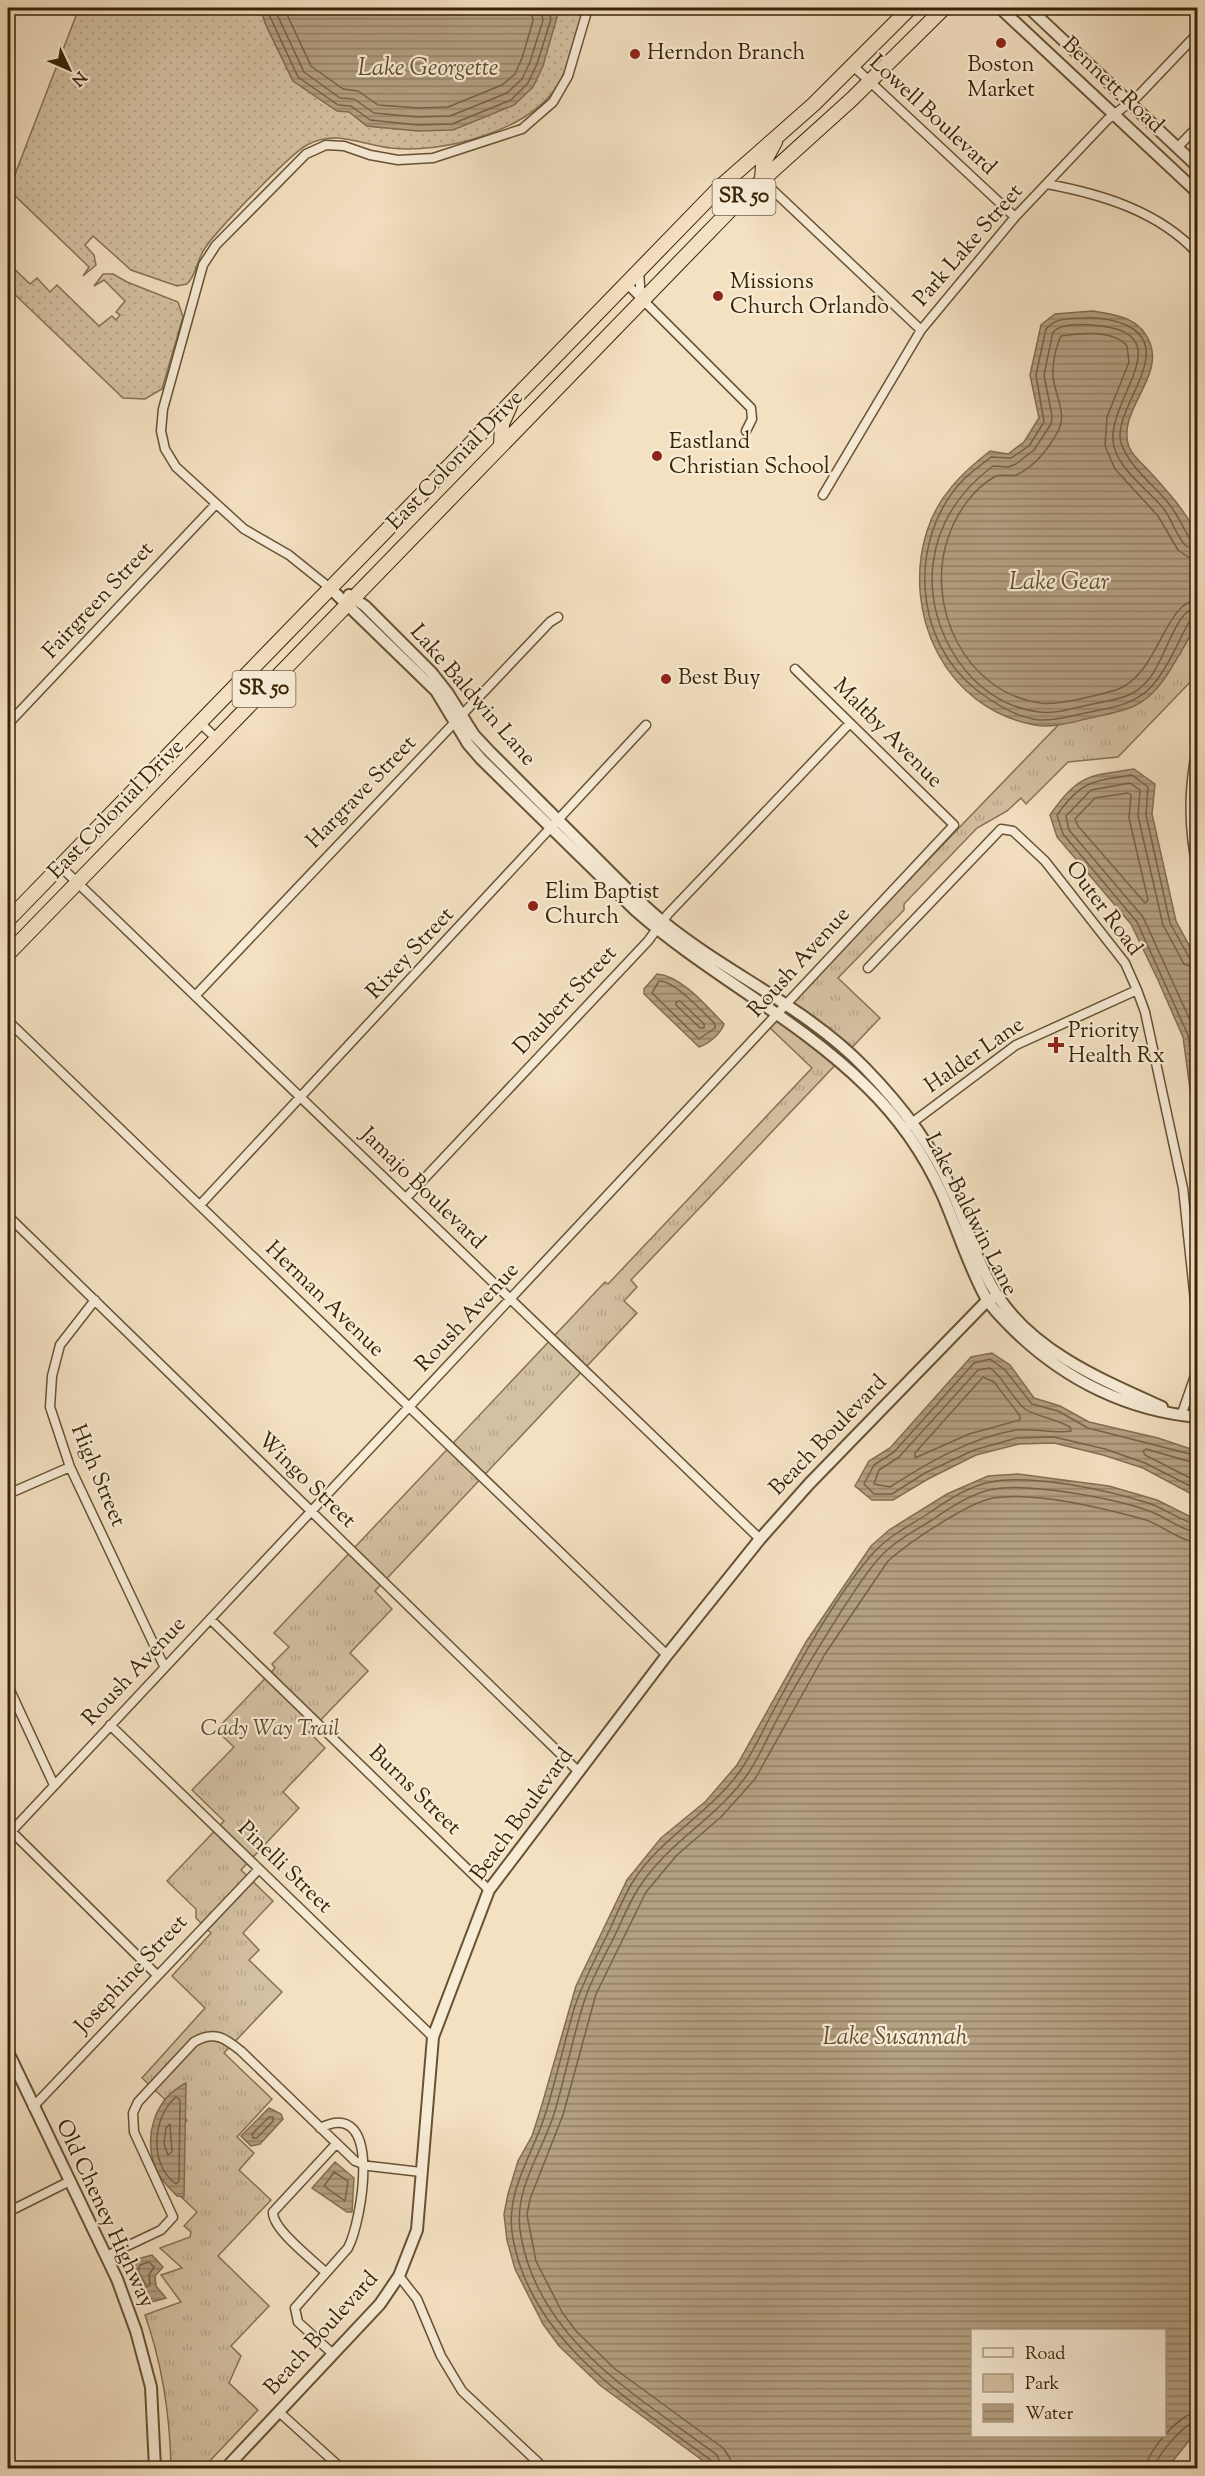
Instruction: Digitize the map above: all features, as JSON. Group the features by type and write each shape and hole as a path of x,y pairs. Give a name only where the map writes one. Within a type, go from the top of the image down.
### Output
{"highway":[{"name":"East Colonial Drive","path":"8,920 639,269 750,159 781,133 910,8"},
{"name":"East Colonial Drive","path":"8,954 76,881 641,300 738,202 870,82 944,8"},
{"path":"762,180 763,164 781,133"},
{"path":"738,202 750,178 750,159"},
{"path":"501,445 502,424 513,399"}],"street":[{"path":"330,588 289,555 244,529 176,467 165,450 161,431 163,409 203,264 216,245 306,154 326,145 335,145 398,160 433,158 522,129 553,102 568,76 588,8"},
{"name":"Bennett Road","path":"1000,8 1197,192"},
{"name":"Bennett Road","path":"1029,8 1197,167"},
{"name":"Park Lake Street","path":"823,495 921,330 1015,217 1197,33"},
{"name":"Lowell Boulevard","path":"852,65 1015,217"},
{"path":"1177,148 1197,126"},
{"path":"762,180 921,330"},
{"path":"1047,184 1091,192 1122,203 1155,221 1197,254"},
{"path":"639,269 641,300"},
{"path":"626,283 751,408 752,419 746,431"},
{"name":"Fairgreen Street","path":"8,724 216,504"},
{"name":"Lake Baldwin Lane","path":"330,588 351,600 436,691 458,717 468,744 482,759 554,824 659,925 859,1079 908,1126"},
{"name":"Hargrave Street","path":"195,996 458,717 558,617"},
{"name":"Maltby Avenue","path":"795,669 954,825"},
{"path":"199,722 216,738"},
{"name":"Daubert Street","path":"406,1198 850,723"},
{"name":"Rixey Street","path":"200,1205 646,725"},
{"path":"1197,744 1189,790 1191,845 1197,872"},
{"name":"Roush Avenue","path":"9,1833 778,1016 954,825"},
{"name":"Outer Road","path":"867,968 997,833 1009,828 1045,861 1125,963 1145,1012 1183,1188 1197,1329"},
{"name":"Jamajo Boulevard","path":"60,866 760,1539"},
{"name":"Lake Baldwin Lane","path":"659,925 788,1005 818,1027 863,1066 950,1186 992,1298 1023,1326 1072,1363 1108,1384 1181,1416 1197,1417"},
{"name":"Halder Lane","path":"908,1126 1016,1045 1137,990"},
{"name":"Herman Avenue","path":"8,1021 667,1655"},
{"name":"Wingo Street","path":"8,1216 579,1772"},
{"name":"Beach Boulevard","path":"226,2469 380,2304 399,2276 417,2230 433,2037 489,1890 667,1655 760,1539 809,1484 992,1298"},
{"name":"High Street","path":"95,1300 60,1346 52,1376 50,1407 70,1467 164,1666"},
{"path":"1181,1416 1197,1368"},
{"path":"8,1494 70,1467"},
{"name":"Burns Street","path":"210,1619 489,1890"},
{"path":"8,1686 54,1785"},
{"name":"Pinelli Street","path":"110,1725 433,2037"},
{"path":"9,1833 157,1975"},
{"name":"Josephine Street","path":"33,2107 259,1869"},
{"path":"106,2256 162,2230 173,2217 134,2132 133,2113 138,2102 195,2042 205,2036 217,2035 226,2039 355,2161 363,2165 422,2172"},
{"name":"Old Cheney Highway","path":"8,2052 106,2256 136,2331 151,2386 155,2469"},
{"path":"320,2128 333,2122 348,2127 362,2145 363,2194 353,2238 298,2302 295,2314 298,2322 333,2354"},
{"path":"326,2272 275,2223 273,2212 336,2144"},
{"path":"8,2212 70,2181"},
{"path":"399,2276 417,2300 441,2356 462,2391 544,2469"},
{"path":"279,2412 341,2469"}],"green space":[{"path":"79,8 260,8 293,81 349,111 367,126 400,129 557,18 552,8 584,8 563,76 545,101 527,115 483,136 435,147 391,148 339,138 318,140 307,145 270,177 238,210 205,248 187,284 177,286 131,270 93,236 85,245 94,255 96,265 83,276 89,267 9,190"},
{"path":"8,263 30,284 37,278 50,292 57,285 99,326 112,316 116,320 120,315 116,312 125,301 104,280 94,286 103,274 113,274 127,282 178,302 183,317 162,389 145,399 123,398 8,288"},
{"name":"Cady Way Trail","path":"1197,581 1197,675 1118,757 1068,762 1026,804 1021,798 1007,811 977,828 904,904 904,910 838,978 880,1018 631,1280 637,1287 624,1301 637,1313 375,1591 392,1609 350,1653 368,1671 309,1732 325,1748 283,1792 299,1808 241,1870 273,1901 243,1933 259,1950 249,1960 282,1992 224,2053 272,2099 237,2137 254,2153 239,2170 271,2200 218,2256 269,2306 231,2346 241,2356 229,2383 258,2410 206,2465 209,2468 171,2468 164,2391 157,2353 145,2315 181,2302 161,2275 182,2268 160,2248 190,2237 191,2232 184,2226 197,2212 151,2168 187,2120 142,2078 205,2008 172,1976 211,1933 196,1918 196,1909 167,1881 224,1821 192,1790 234,1747 216,1730 275,1668 272,1664 289,1647 274,1633 605,1282 608,1284 812,1068 768,1026"}],"water":[{"name":"Lake Georgette","path":"260,8 552,8 557,17 543,66 533,87 514,105 453,130 418,131 367,126 349,112 337,111 293,81"},
{"name":"Lake Gear","path":"1092,311 1118,316 1134,323 1146,334 1150,343 1153,356 1151,369 1129,421 1127,434 1129,447 1178,505 1195,533 1199,557 1198,612 1191,634 1166,676 1158,688 1140,703 1117,712 1067,723 1048,726 1035,725 1003,715 976,699 954,678 938,653 926,624 920,594 920,562 932,518 952,486 990,451 1008,454 1024,442 1039,418 1030,375 1041,325 1055,314"},
{"path":"1134,769 1155,784 1152,814 1176,921 1197,960 1197,1141 1183,1037 1158,980 1131,924 1057,837 1050,815 1077,784 1086,779"},
{"path":"657,974 676,980 685,986 724,1024 714,1038 699,1047 644,994 644,989"},
{"path":"992,1353 1010,1365 1034,1398 1060,1406 1089,1422 1158,1438 1197,1451 1197,1497 1143,1468 1054,1443 1019,1444 976,1455 893,1500 872,1500 855,1486 869,1461 890,1448 971,1357"},
{"name":"Lake Susannah","path":"1018,1474 1109,1486 1157,1500 1197,1520 1197,2431 1167,2468 713,2468 601,2386 559,2346 543,2324 515,2269 507,2240 504,2214 508,2194 518,2161 532,2136 576,1986 627,1880 661,1838 706,1801 737,1765 806,1642 871,1546 889,1530 947,1494 988,1476"},
{"path":"186,2083 184,2197 177,2196 168,2187 156,2169 152,2157 151,2132 159,2109 166,2099"},
{"path":"269,2108 281,2114 283,2119 260,2144 251,2146 241,2136"},
{"path":"335,2162 354,2178 352,2212 347,2212 312,2188"},
{"path":"152,2255 163,2267 155,2276 156,2286 166,2298 148,2303 132,2273 133,2260"}],"place":[{"name":"Boston Market","path":"1001,43"},
{"name":"Herndon Branch","path":"635,54"},
{"name":"Missions Church Orlando","path":"718,296"},
{"name":"Eastland Christian School","path":"657,456"},
{"name":"Best Buy","path":"666,679"},
{"name":"Elim Baptist Church","path":"533,906"},
{"name":"Priority Health Rx","path":"1056,1045"}]}
